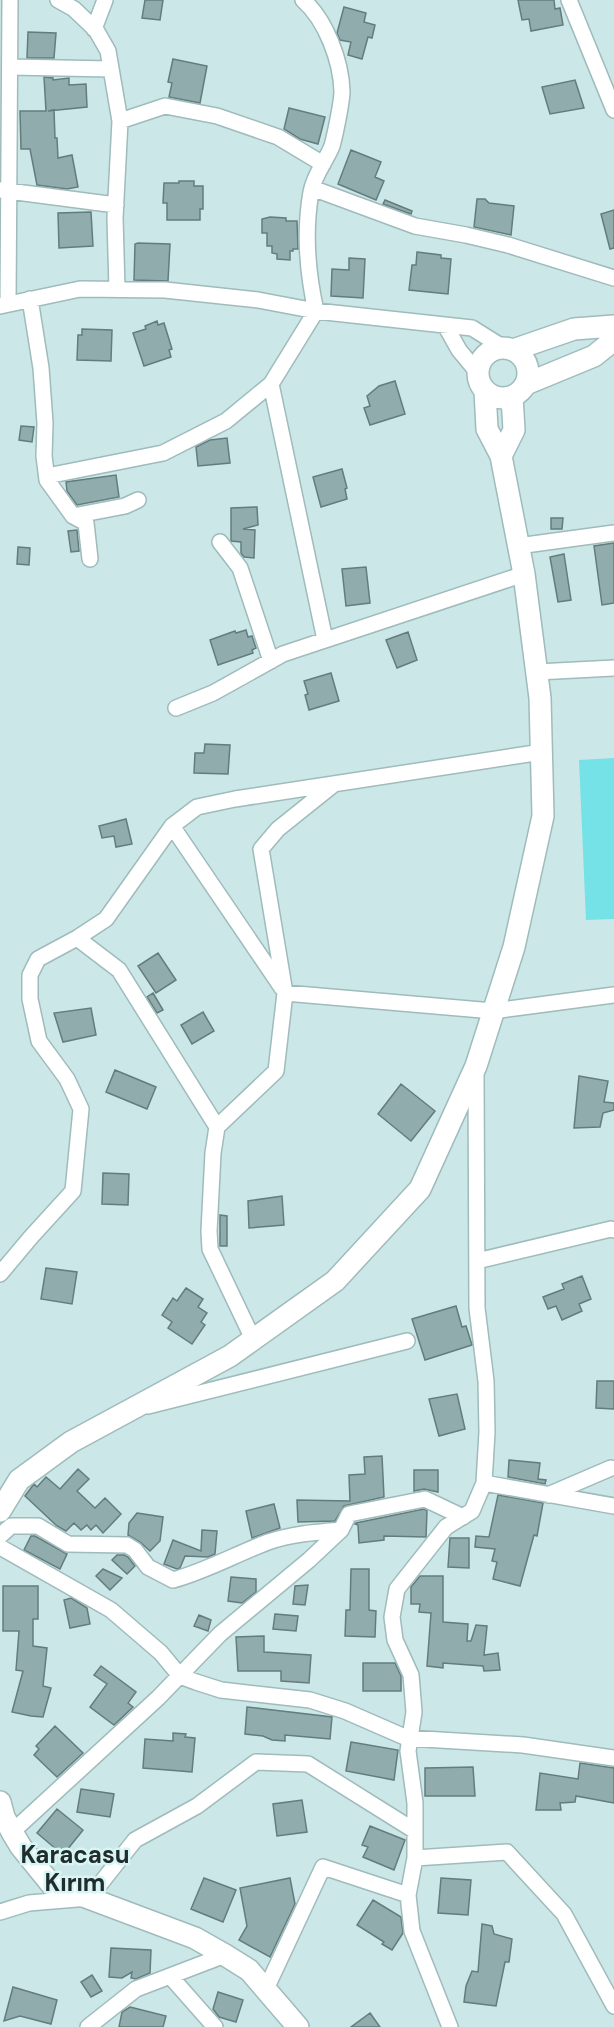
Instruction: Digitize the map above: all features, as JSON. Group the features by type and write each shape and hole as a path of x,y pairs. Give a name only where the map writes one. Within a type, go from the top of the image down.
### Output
{"main road":[{"path":"0,1511 18,1480 71,1442 230,1356 335,1281 420,1189 476,1066 514,947 543,816 540,698 524,574 501,456 487,429 480,363 494,350 508,349 574,329 614,326"},
{"path":"481,382 493,397 502,399 594,356 614,340"},
{"path":"501,456 514,430 519,390 528,374 527,364 521,356 508,349"},
{"path":"0,1802 4,1817 21,1847 51,1884 195,1938 225,1955 249,1970 298,2027"}],"street":[{"path":"10,0 6,60 4,305 80,289 165,290 258,300 316,311 472,328 508,349"},
{"path":"58,0 74,9 94,28 108,51 120,121 116,205 117,289"},
{"path":"94,28 105,0"},
{"path":"569,0 614,110"},
{"path":"47,477 163,453 226,421 272,384 316,311 306,228 312,188 332,145 342,92 333,45 309,4"},
{"path":"6,60 111,69"},
{"path":"120,121 165,106 217,116 278,138 322,164"},
{"path":"312,188 415,226 508,245 614,278"},
{"path":"4,190 116,205"},
{"path":"30,299 41,368 47,477 73,516 86,523 90,558"},
{"path":"445,325 481,382"},
{"path":"272,384 325,640"},
{"path":"73,516 125,506 138,500"},
{"path":"518,546 614,532"},
{"path":"220,542 240,568 271,661"},
{"path":"176,708 213,693 283,654 524,574"},
{"path":"537,672 614,668"},
{"path":"0,1274 31,1236 73,1191 81,1108 67,1079 39,1041 30,999 30,975 38,959 106,919 172,826 197,807 335,783 542,752"},
{"path":"253,1339 210,1249 212,1163 217,1127 276,1071 285,993 261,849 278,829 335,783"},
{"path":"172,826 285,993"},
{"path":"77,938 119,970 217,1127"},
{"path":"285,993 493,1011 614,995"},
{"path":"450,2027 412,1931 408,1895 415,1858 415,1803 408,1751 414,1712 411,1675 395,1640 392,1617 397,1589 446,1527 472,1511 484,1483 487,1432 486,1381 477,1308 476,1066"},
{"path":"477,1261 614,1230"},
{"path":"129,1411 407,1341"},
{"path":"548,1495 611,1468"},
{"path":"484,1483 614,1506"},
{"path":"12,1832 95,1757 180,1676 220,1634 309,1560 341,1530 349,1514 425,1499 463,1517"},
{"path":"0,1536 11,1526 38,1526 68,1544 126,1545 135,1550 148,1567 173,1580 197,1574 269,1542 306,1533 341,1530"},
{"path":"0,1547 111,1610 161,1653 180,1676 221,1690 310,1700 345,1711 410,1738 523,1745 614,1758"},
{"path":"0,1912 29,1903 89,1898 135,1840 197,1806 256,1762 308,1764 415,1831"},
{"path":"415,1858 507,1852 564,1914 614,2006"},
{"path":"266,1989 323,1867 408,1895"},
{"path":"88,2027 136,1989 225,1955"},
{"path":"170,1976 215,2027"},
{"path":"102,2027 116,2005"}],"shaded area":[{"path":"614,758 614,919 586,920 579,760"}],"building":[{"path":"145,0 163,0 160,20 142,18"},
{"path":"518,0 554,0 555,9 560,8 563,25 531,31 529,19 522,20"},
{"path":"344,7 366,13 364,22 375,25 372,38 368,37 362,59 348,55 351,42 340,40 337,33"},
{"path":"28,32 56,33 54,58 27,58"},
{"path":"173,59 207,66 200,103 169,97 172,83 168,82"},
{"path":"44,77 53,78 53,80 69,78 69,85 86,84 87,107 54,110 58,158 72,155 78,187 67,189 37,185 30,149 21,149 20,111 46,111"},
{"path":"575,80 584,108 550,114 542,87"},
{"path":"289,108 325,117 318,144 300,139 284,129"},
{"path":"351,150 381,162 375,177 384,181 376,200 338,184"},
{"path":"179,181 194,181 194,186 203,186 203,209 200,209 200,220 167,220 167,203 163,203 164,183 179,183"},
{"path":"477,199 514,206 511,235 474,227"},
{"path":"385,200 412,211 411,214 383,204"},
{"path":"614,210 614,248 610,249 601,214"},
{"path":"91,212 93,246 59,248 58,213"},
{"path":"270,217 297,221 298,249 290,251 290,260 277,259 277,254 272,253 272,246 267,246 267,233 262,233 262,219"},
{"path":"135,244 170,244 168,281 134,280"},
{"path":"417,252 441,255 441,258 451,259 448,294 409,290 412,265 416,265"},
{"path":"349,258 365,259 363,298 331,296 332,269 349,270"},
{"path":"157,321 158,325 164,323 172,349 169,350 171,357 144,366 133,333 146,329 145,326"},
{"path":"82,329 112,330 111,361 77,360 78,335 82,335"},
{"path":"395,381 405,414 370,425 364,408 370,406 367,396 379,386"},
{"path":"21,426 34,427 32,442 19,440"},
{"path":"227,438 230,463 198,466 196,447 210,440"},
{"path":"342,469 347,488 345,489 347,499 321,507 313,477"},
{"path":"116,475 119,497 77,505 67,491 66,482"},
{"path":"257,507 258,525 243,529 255,530 254,558 244,557 241,553 241,542 231,541 231,508"},
{"path":"551,518 563,518 562,529 551,529"},
{"path":"77,530 79,551 71,552 68,531"},
{"path":"614,543 614,603 602,605 594,546"},
{"path":"18,547 30,548 29,565 17,564"},
{"path":"564,554 571,600 558,602 550,557"},
{"path":"366,567 370,603 346,606 342,569"},
{"path":"246,630 248,637 252,636 256,648 252,650 253,653 218,665 210,640 235,631 236,633"},
{"path":"408,632 417,660 397,668 386,640"},
{"path":"331,673 339,701 309,710 304,681"},
{"path":"205,744 230,745 228,774 194,773 195,753 204,753"},
{"path":"126,819 132,844 116,847 114,836 102,838 99,826"},
{"path":"158,953 176,980 156,993 138,966"},
{"path":"153,993 163,1010 157,1013 147,997"},
{"path":"91,1008 96,1035 63,1042 54,1013"},
{"path":"203,1012 214,1031 192,1044 181,1025"},
{"path":"115,1070 156,1087 147,1109 106,1092"},
{"path":"579,1076 608,1081 604,1102 614,1103 614,1110 603,1113 600,1127 574,1128"},
{"path":"401,1084 435,1111 411,1141 378,1114"},
{"path":"103,1173 129,1174 128,1205 102,1204"},
{"path":"282,1196 284,1225 249,1228 248,1201"},
{"path":"220,1215 227,1216 227,1246 220,1246"},
{"path":"46,1268 77,1272 72,1304 41,1299"},
{"path":"582,1276 591,1299 579,1304 582,1311 562,1320 556,1306 548,1309 543,1297 564,1289 562,1284"},
{"path":"186,1288 203,1299 198,1307 207,1313 201,1322 205,1325 192,1344 168,1328 172,1322 162,1315 173,1298 177,1301"},
{"path":"456,1306 462,1327 466,1326 472,1345 425,1360 412,1319"},
{"path":"597,1381 614,1381 614,1409 596,1408"},
{"path":"457,1394 465,1429 439,1436 429,1399"},
{"path":"382,1456 384,1497 344,1506 335,1521 298,1522 297,1500 350,1501 349,1475 365,1474 364,1457"},
{"path":"509,1460 540,1463 538,1479 546,1480 545,1484 508,1477"},
{"path":"78,1469 89,1479 77,1491 95,1508 105,1498 121,1514 103,1533 96,1525 91,1530 87,1525 81,1530 74,1523 66,1531 57,1526 25,1496 34,1484 37,1487 46,1477 60,1489"},
{"path":"414,1470 438,1470 438,1492 424,1489 414,1491"},
{"path":"498,1495 543,1503 537,1536 534,1535 520,1586 493,1579 497,1562 492,1561 495,1549 475,1547 476,1536 489,1537"},
{"path":"274,1504 280,1528 252,1538 246,1511"},
{"path":"424,1509 427,1511 426,1537 384,1536 384,1540 359,1543 356,1523"},
{"path":"137,1513 163,1517 160,1541 150,1551 128,1535 129,1523"},
{"path":"202,1530 217,1531 215,1554 208,1557 185,1556 180,1568 177,1569 164,1564 173,1540 201,1551"},
{"path":"31,1536 67,1554 60,1569 24,1550"},
{"path":"450,1538 469,1538 469,1568 448,1567"},
{"path":"117,1555 128,1557 135,1566 127,1574 112,1560"},
{"path":"103,1569 122,1578 110,1590 96,1576"},
{"path":"351,1569 369,1569 369,1610 376,1611 375,1637 345,1636 346,1610 350,1610"},
{"path":"420,1576 443,1576 443,1622 468,1624 467,1641 471,1641 476,1625 487,1626 484,1655 498,1653 500,1670 484,1671 483,1666 443,1663 443,1668 427,1666 431,1613 419,1612 420,1604 411,1604 411,1587"},
{"path":"231,1577 256,1579 256,1592 242,1603 228,1601"},
{"path":"308,1585 305,1605 293,1604 295,1586"},
{"path":"3,1586 38,1586 38,1619 33,1619 33,1646 47,1648 43,1686 51,1688 43,1717 12,1712 23,1671 16,1670 19,1631 3,1631"},
{"path":"71,1598 87,1608 90,1624 70,1628 64,1600"},
{"path":"275,1614 298,1616 296,1631 273,1629"},
{"path":"199,1615 211,1620 208,1631 194,1626"},
{"path":"264,1636 264,1652 311,1655 309,1683 281,1681 281,1671 238,1671 236,1637"},
{"path":"363,1663 395,1663 401,1676 401,1691 363,1691"},
{"path":"101,1666 136,1692 128,1703 133,1707 114,1725 90,1707 107,1684 94,1675"},
{"path":"247,1707 332,1717 330,1739 285,1735 285,1741 245,1734"},
{"path":"55,1726 83,1753 57,1777 34,1755 39,1749 36,1746"},
{"path":"173,1733 186,1734 185,1737 195,1738 192,1772 143,1768 145,1739 173,1741"},
{"path":"351,1742 398,1750 394,1780 346,1771"},
{"path":"580,1763 614,1768 614,1803 576,1796 575,1802 560,1803 561,1810 536,1810 540,1773 578,1779"},
{"path":"473,1767 475,1796 425,1796 425,1768"},
{"path":"81,1789 114,1794 110,1817 77,1812"},
{"path":"302,1800 307,1832 277,1836 273,1804"},
{"path":"57,1809 83,1830 63,1855 37,1833"},
{"path":"370,1826 405,1840 394,1870 363,1857 368,1847 362,1845"},
{"path":"204,1878 236,1890 223,1922 191,1909"},
{"path":"290,1878 295,1904 270,1957 239,1940 247,1926 240,1888"},
{"path":"441,1878 471,1880 468,1915 438,1913"},
{"path":"373,1900 401,1917 403,1933 392,1950 382,1944 384,1942 357,1925"},
{"path":"482,1924 492,1926 494,1934 512,1939 509,1962 505,1962 496,2006 464,2002 466,1986 472,1971 478,1972"},
{"path":"111,1948 151,1950 150,1973 136,1979 131,1978 132,1972 122,1978 109,1977"},
{"path":"92,1975 102,1991 91,1997 81,1982"},
{"path":"13,1987 57,2000 51,2024 20,2016 4,2021"},
{"path":"218,1992 243,2000 236,2022 219,2017 213,2009"},
{"path":"130,2007 166,2016 163,2027 119,2027 122,2012"},
{"path":"370,2013 380,2027 351,2027"}],"district":[{"name":"Karacasu Kırım","path":"75,1868"}]}
